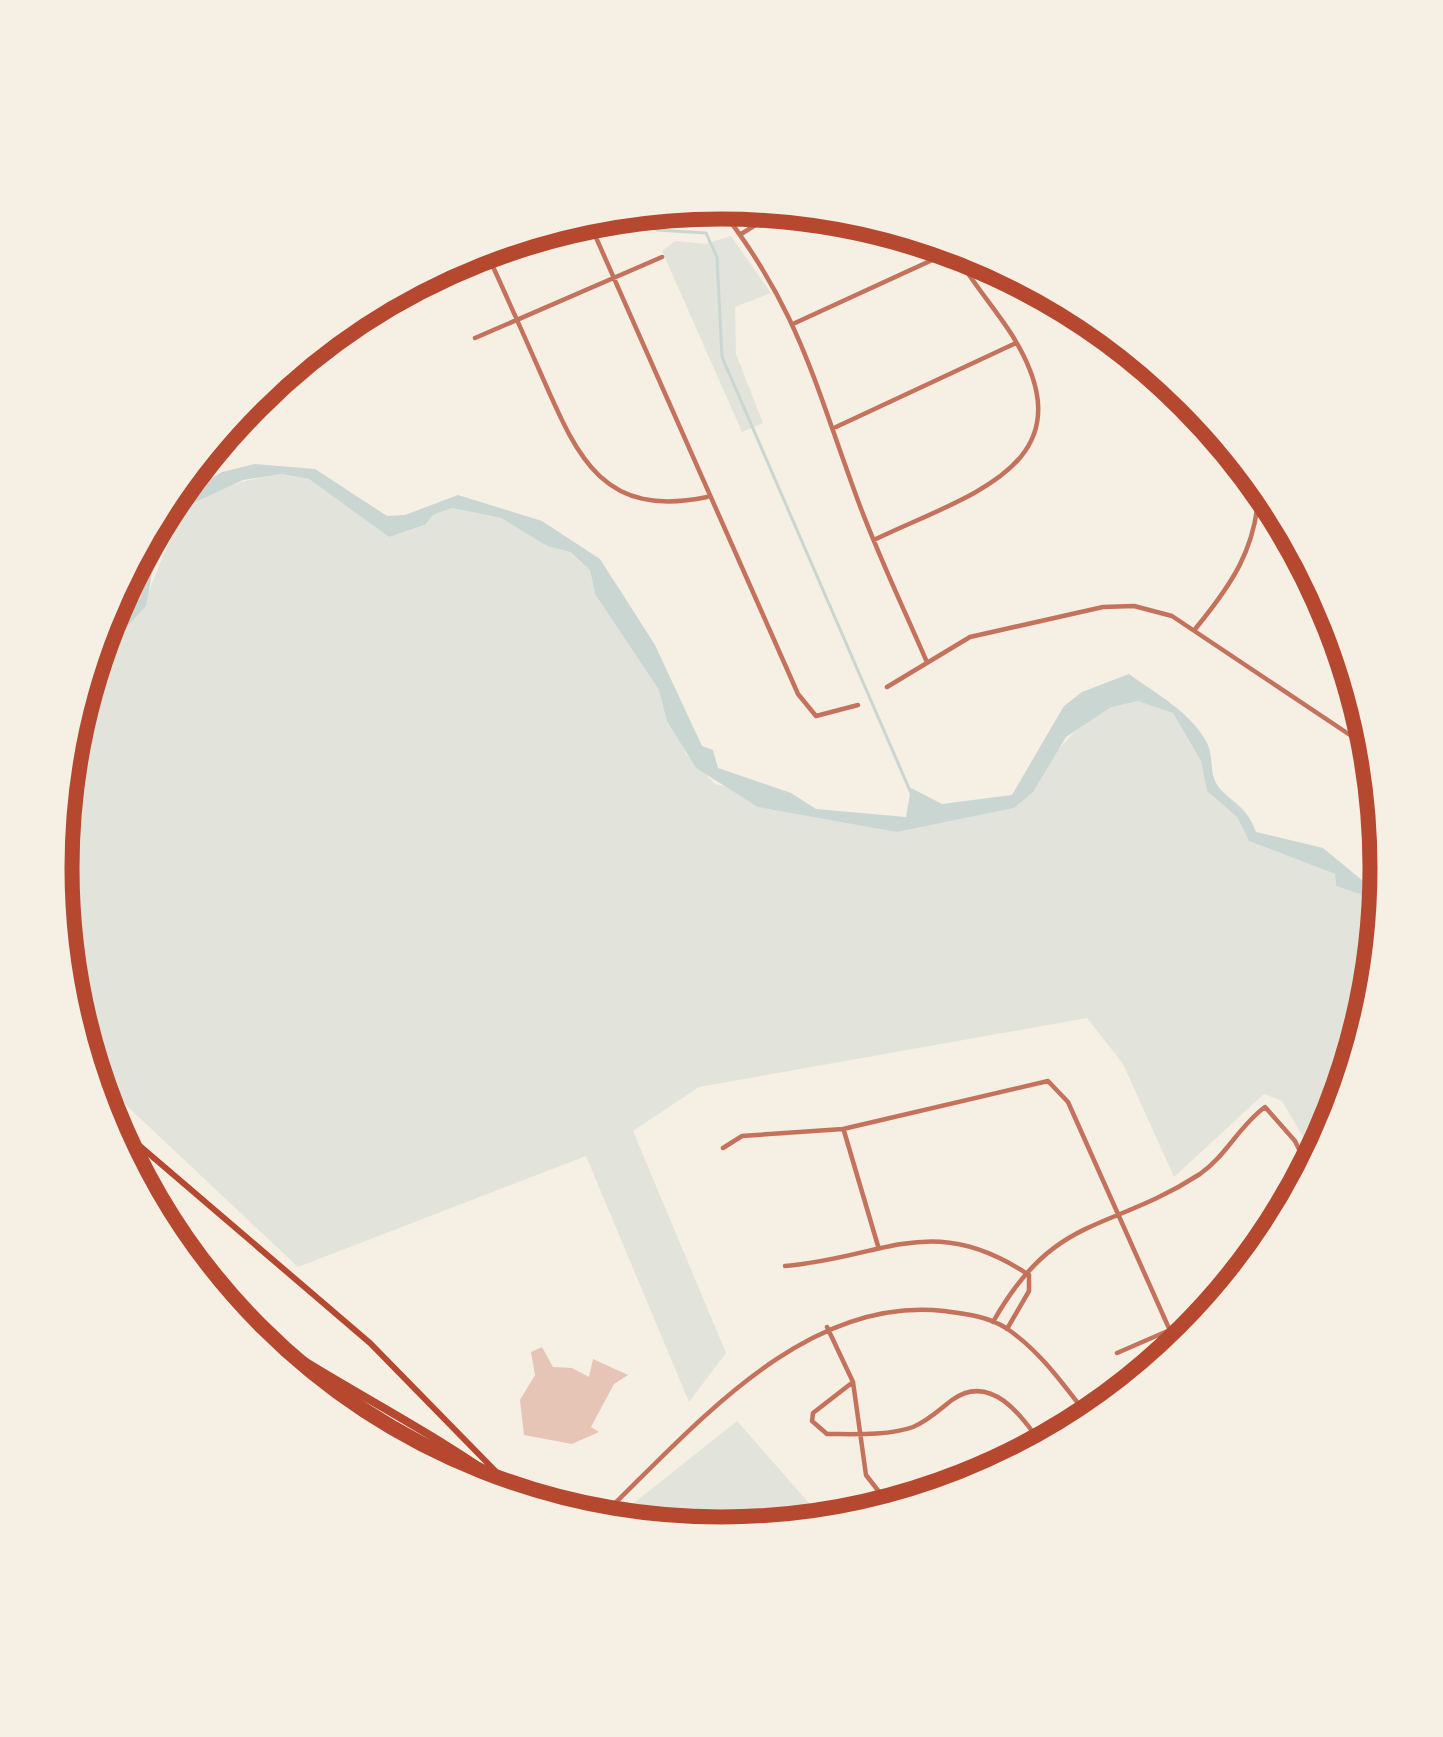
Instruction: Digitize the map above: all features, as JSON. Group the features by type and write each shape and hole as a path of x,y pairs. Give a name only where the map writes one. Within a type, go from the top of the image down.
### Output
{"highway":[{"path":"294,1358 410,1418 490,1475"}],"main road":[{"path":"131,1138 370,1343 504,1481"}],"street":[{"path":"729,219 795,323 874,540 926,661"},
{"path":"741,234 763,220"},
{"path":"593,231 707,497 808,711 830,716 858,705"},
{"path":"795,323 935,255"},
{"path":"475,338 662,257"},
{"path":"490,261 576,452 594,473 648,501 707,497"},
{"path":"874,540 1001,479 1030,450 1040,406 1016,343 965,266"},
{"path":"835,428 1016,343"},
{"path":"1194,630 1244,562 1257,501"},
{"path":"887,687 926,661 993,630 1103,607 1153,609 1194,630 1359,741"},
{"path":"724,1148 759,1133 843,1129 1048,1081 1067,1102 1173,1336"},
{"path":"993,1322 1015,1282 1029,1275 1054,1244 1200,1174 1240,1126 1265,1107 1290,1135 1303,1158"},
{"path":"843,1129 878,1246"},
{"path":"785,1266 912,1240 994,1251 1029,1275"},
{"path":"1007,1329 1029,1291 1029,1275"},
{"path":"610,1508 701,1424 827,1327 859,1315 918,1308 993,1322 1053,1371 1082,1409"},
{"path":"827,1327 853,1382 866,1474 884,1498"},
{"path":"1117,1353 1170,1330"},
{"path":"853,1382 811,1418 826,1434 910,1429 956,1397 979,1390 1019,1412 1036,1436"}],"shaded area":[{"path":"731,236 771,293 735,307 736,354 763,423 742,432 662,251 675,241 705,244"},
{"path":"255,464 315,469 387,516 405,515 458,495 542,521 600,559 655,645 702,746 713,750 718,768 791,793 816,809 906,817 911,788 942,804 1012,795 1064,706 1082,692 1129,674 1192,722 1209,748 1215,781 1256,832 1323,848 1371,887 1370,905 1360,894 1336,886 1335,874 1249,841 1237,817 1207,791 1201,761 1173,713 1138,701 1111,707 1066,737 1033,792 1014,808 897,832 758,807 696,768 667,721 659,690 595,594 590,570 570,552 547,546 501,518 452,508 433,515 425,525 389,537 309,479 282,474 243,480 187,506 152,573 146,606 115,637 127,608 140,598 163,537 181,508 196,488 222,472"},
{"path":"282,474 309,479 389,537 424,526 433,515 452,508 501,518 547,546 569,552 590,570 595,594 659,690 686,754 715,784 897,832 1014,808 1067,740 1102,711 1120,703 1142,702 1173,713 1201,761 1207,791 1237,817 1249,841 1335,874 1336,886 1361,894 1370,904 1349,1037 1308,1146 1282,1101 1264,1094 1174,1177 1123,1064 1087,1018 699,1087 633,1131 726,1353 689,1402 586,1156 298,1267 111,1091 84,995 73,911 73,826 84,742 116,634 145,599 189,506 247,481"},
{"path":"737,1421 816,1511 722,1518 625,1510"}],"building":[{"path":"542,1347 553,1367 572,1368 589,1377 593,1359 628,1375 614,1384 591,1427 599,1432 572,1444 524,1435 520,1400 535,1375 531,1352"}],"waterway":[{"path":"648,224 657,230 706,233 717,257 722,357 911,793"}]}
